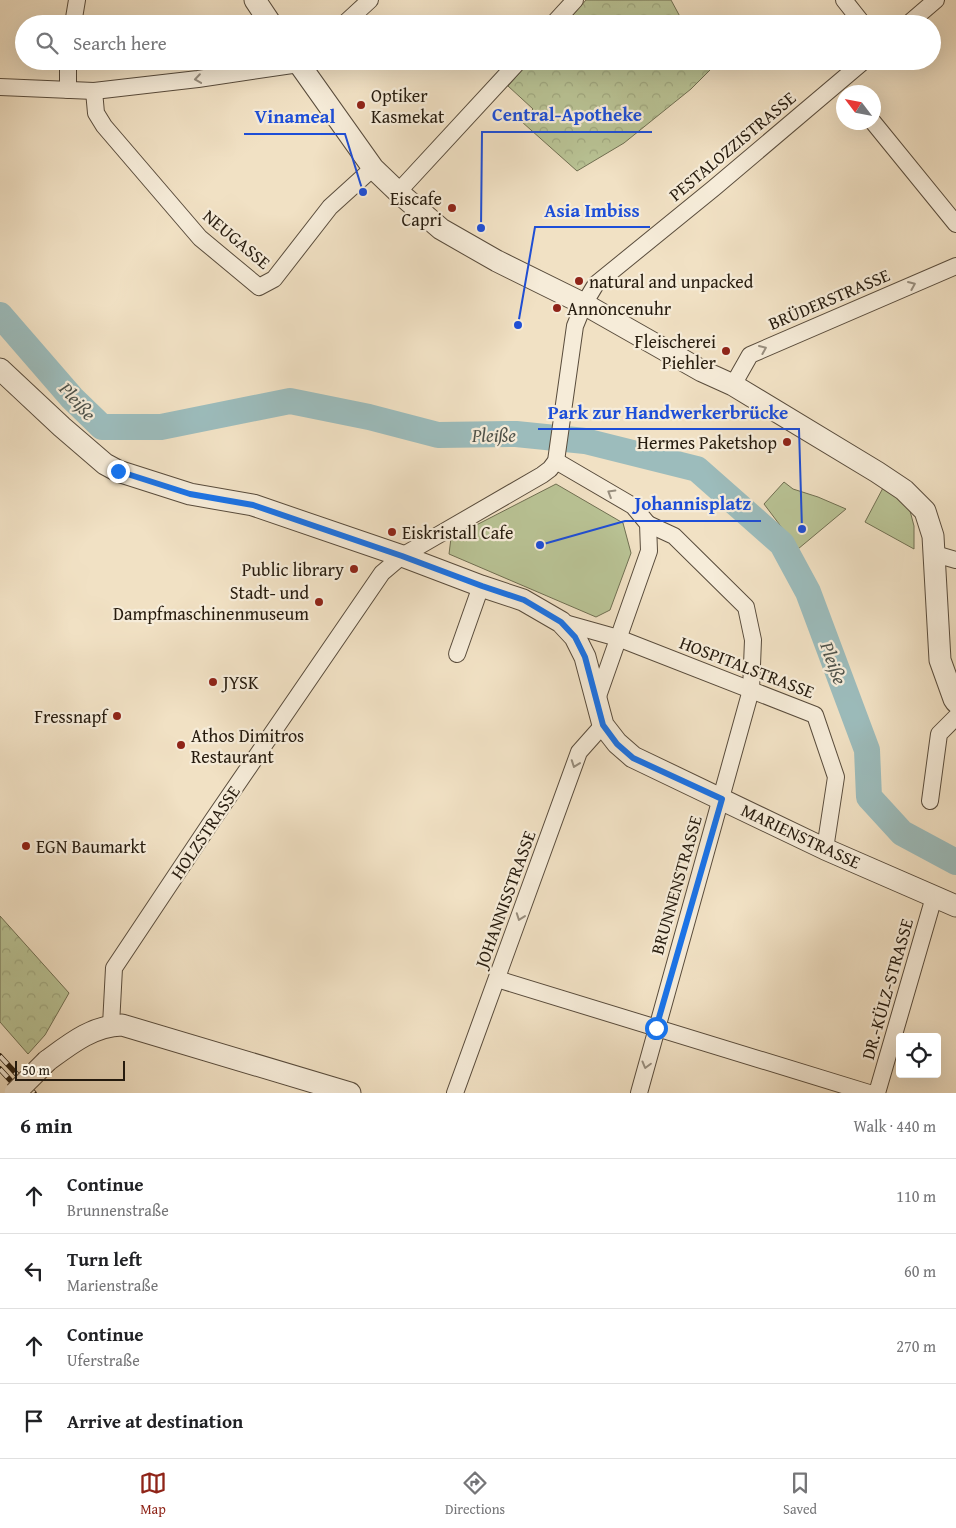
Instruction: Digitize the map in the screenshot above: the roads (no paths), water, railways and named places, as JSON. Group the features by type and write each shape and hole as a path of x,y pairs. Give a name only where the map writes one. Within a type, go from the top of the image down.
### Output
{"street":[{"path":"74,15 77,0"},
{"path":"255,0 265,15"},
{"path":"354,15 370,0"},
{"path":"561,15 575,0"},
{"path":"844,0 856,15"},
{"path":"918,15 936,0"},
{"path":"68,70 68,90"},
{"path":"0,87 94,91 198,79 251,70"},
{"path":"305,70 373,168 441,229 584,304 702,371 733,385 877,472 904,490 925,512 935,554 940,660 955,704 939,734 930,801"},
{"path":"398,192 511,70"},
{"name":"PESTALOZZISTRASSE","path":"845,85 857,70"},
{"name":"NEUGASSE","path":"94,91 96,114 104,126 200,238 259,287 274,280 330,207 373,168"},
{"name":"PESTALOZZISTRASSE","path":"557,457 575,326 584,304 596,284 714,188 836,93"},
{"path":"880,130 956,224"},
{"name":"BRÜDERSTRASSE","path":"733,385 750,355 956,266"},
{"path":"0,369 98,458 118,471 190,494 253,505 524,600 561,622 575,637 585,657 603,725"},
{"path":"557,457 633,506 648,524 649,551 597,699"},
{"name":"HOLZSTRASSE","path":"111,1025 114,968 382,573 402,556 542,475 550,469 557,457"},
{"name":"BRUNNENSTRASSE","path":"639,1093 751,690 753,640 746,607 674,536 648,524"},
{"path":"935,554 956,560"},
{"path":"457,654 482,586"},
{"name":"HOSPITALSTRASSE","path":"561,622 618,638 815,715 836,777 825,849"},
{"name":"MARIENSTRASSE","path":"603,725 617,744 633,758 825,849 956,906"},
{"name":"JOHANNISSTRASSE","path":"456,1093 579,752 603,725"},
{"name":"DR.-KÜLZ-STRASSE","path":"877,1093 934,897"},
{"path":"497,979 869,1093"},
{"path":"15,1093 47,1061 86,1033 111,1025 122,1025 350,1093"}],"waterway":[{"name":"Pleiße","path":"0,315 72,398 102,427 161,427 290,401 369,417 438,435 516,434 585,441 697,469 782,544 808,592 867,750 869,797 902,833 956,862"}],"railway":[{"path":"0,1056 34,1093"},
{"path":"0,1069 22,1093"}],"place":[{"name":"Optiker Kasmekat","path":"361,105"},
{"name":"Vinameal","path":"363,192"},
{"name":"Eiscafe Capri","path":"452,208"},
{"name":"Central-Apotheke","path":"481,228"},
{"name":"natural and unpacked","path":"579,281"},
{"name":"Annoncenuhr","path":"557,308"},
{"name":"Asia Imbiss","path":"518,325"},
{"name":"Fleischerei Piehler","path":"726,351"},
{"name":"Hermes Paketshop","path":"787,442"},
{"name":"Park zur Handwerkerbrücke","path":"802,529"},
{"name":"Eiskristall Cafe","path":"392,532"},
{"name":"Johannisplatz","path":"540,545"},
{"name":"Public library","path":"354,569"},
{"name":"Stadt- und Dampfmaschinenmuseum","path":"319,602"},
{"name":"JYSK","path":"213,682"},
{"name":"Fressnapf","path":"117,716"},
{"name":"Athos Dimitros Restaurant","path":"181,745"},
{"name":"EGN Baumarkt","path":"26,846"}]}
